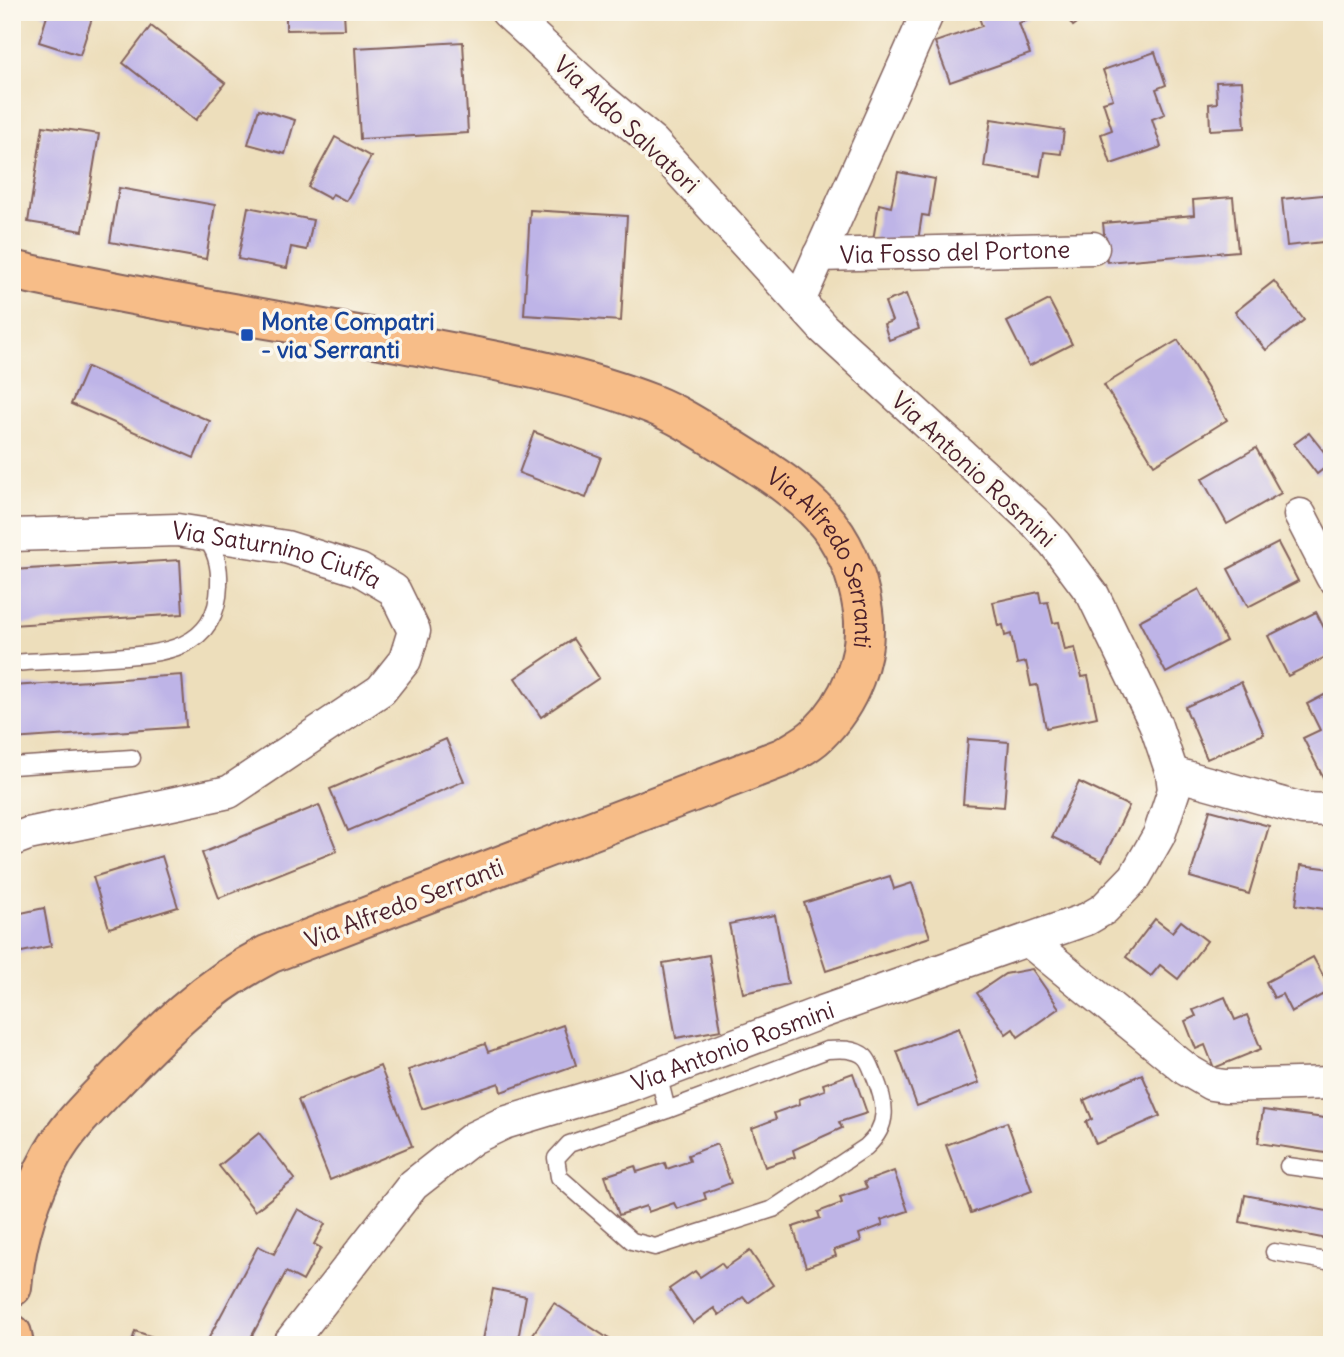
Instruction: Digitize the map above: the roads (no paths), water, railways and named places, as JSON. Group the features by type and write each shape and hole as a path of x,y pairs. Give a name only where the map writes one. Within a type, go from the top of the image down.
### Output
{"main road":[{"name":"Via Alfredo Serranti","path":"12,270 466,355 546,372 652,404 694,425 779,478 817,508 844,547 860,595 864,622 863,649 857,673 833,717 816,737 784,757 269,954 228,975 149,1043 76,1121 53,1154 21,1230 12,1287"},
{"path":"12,1334 14,1345"}],"street":[{"name":"Via Aldo Salvatori","path":"507,12 600,98 653,142 799,301"},
{"name":"Via Fosso del Portone","path":"799,301 928,12"},
{"name":"Via Fosso del Portone","path":"819,255 1093,248"},
{"name":"Via Antonio Rosmini","path":"288,1345 413,1185 437,1163 473,1138 505,1123 658,1074 822,1012 1087,919 1104,909 1135,877 1149,857 1170,809 1174,790 1172,773 1155,723 1093,595 1055,544 990,480 857,360 799,301"},
{"path":"1300,515 1332,577"},
{"name":"Via Saturnino Ciuffa","path":"12,535 177,530 286,547 360,570 394,590 414,631 405,660 382,690 229,792 28,834 12,841"},
{"path":"1172,773 1302,808 1332,810"},
{"path":"1029,941 1186,1070 1211,1084 1238,1087 1332,1083"}],"lane":[{"path":"12,663 163,654 186,644 213,618 219,598 216,556 208,541 197,533"},
{"path":"12,766 132,758"},
{"path":"841,1049 855,1051 870,1064 885,1101 886,1114 876,1138 866,1147 773,1209 667,1245 643,1246 632,1241 559,1177 556,1158 569,1144 667,1110 820,1052 841,1049"},
{"path":"658,1074 667,1110"},
{"path":"1288,1166 1332,1172"},
{"path":"1274,1252 1332,1262"}],"place":[{"name":"Monte Compatri - via Serranti","path":"247,335"}]}
